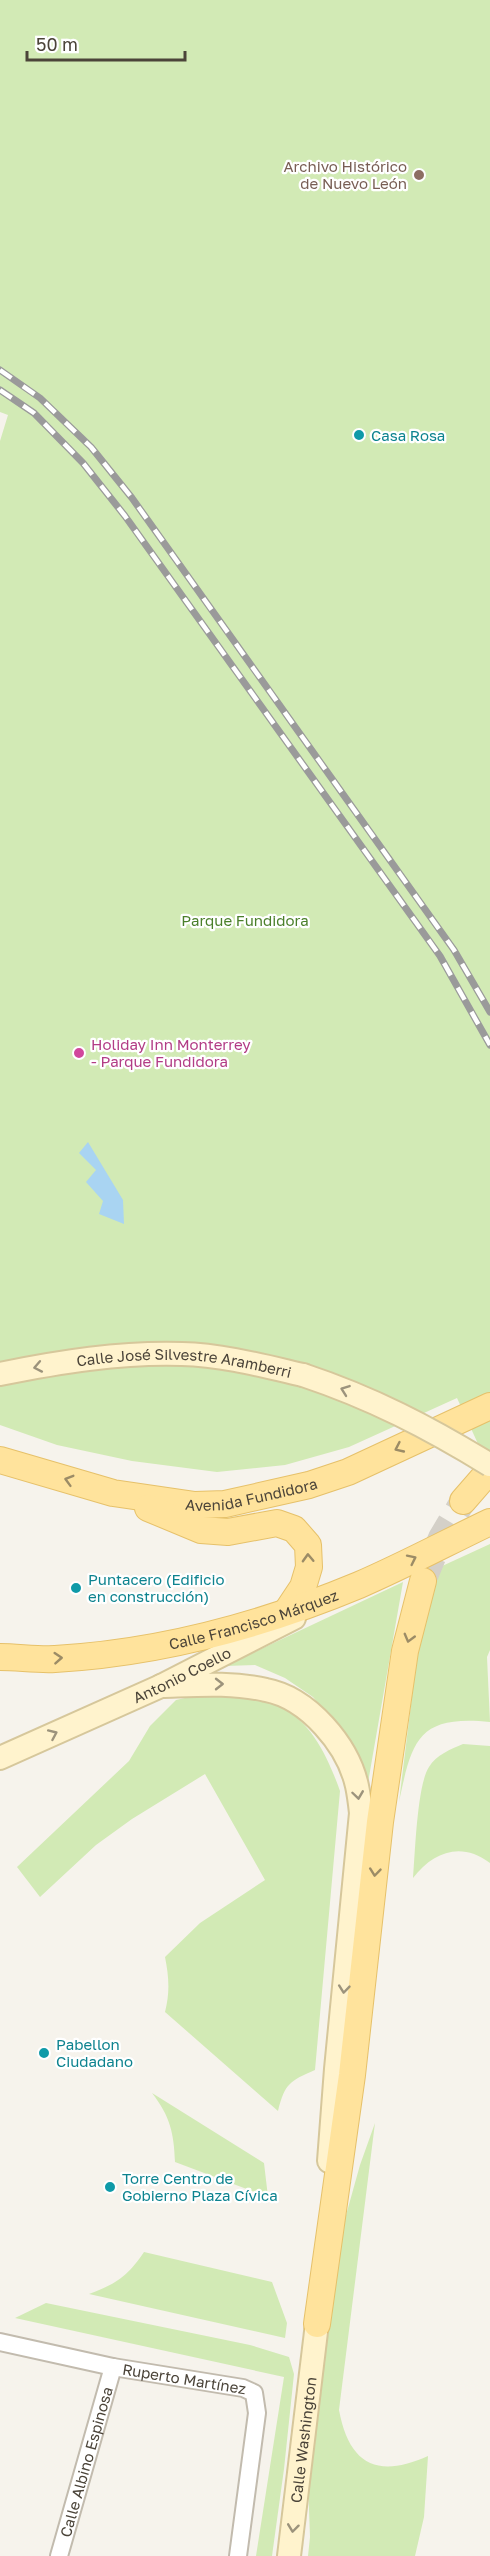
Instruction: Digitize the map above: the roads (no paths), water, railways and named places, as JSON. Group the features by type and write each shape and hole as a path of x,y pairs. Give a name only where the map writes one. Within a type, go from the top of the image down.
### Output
{"main road":[{"name":"Avenida Fundidora","path":"0,1461 113,1493 195,1505 225,1504 309,1485 348,1472 490,1406"},
{"path":"463,1502 490,1470"},
{"path":"113,1493 201,1530 228,1532 277,1522 294,1529 308,1545 309,1566 303,1587 287,1611"},
{"name":"Calle Francisco Márquez","path":"0,1657 53,1659 153,1647 232,1628 359,1585 490,1522"},
{"path":"317,2324 352,2075 380,1822 405,1651 423,1581"}],"street":[{"name":"Calle José Silvestre Aramberri","path":"0,1374 74,1360 182,1354 243,1362 303,1376 350,1391 429,1428 490,1465"},
{"name":"Antonio Coello","path":"0,1758 161,1686 359,1585"},
{"name":"Calle Washington","path":"161,1686 227,1684 268,1690 293,1700 323,1723 343,1755 357,1784 361,1813 336,2069 317,2324 290,2556"},
{"name":"Ruperto Martínez","path":"0,2342 113,2367 243,2388 254,2393 257,2414 238,2556"},
{"name":"Calle Albino Espinosa","path":"59,2556 113,2367"}],"water":[{"path":"88,1142 123,1200 124,1224 99,1214 103,1201 86,1182 96,1170 79,1153"}],"tunnel":[{"path":"423,1581 441,1538 463,1501"}],"railway":[{"path":"0,370 40,398 91,447 132,498 454,950 490,1012"},
{"path":"0,390 34,413 83,463 125,516 440,956 490,1045"}],"place":[{"name":"Archivo Histórico de Nuevo León","path":"419,175"},
{"name":"Casa Rosa","path":"359,435"},
{"name":"Holiday Inn Monterrey - Parque Fundidora","path":"79,1053"},
{"name":"Puntacero (Edificio en construcción)","path":"76,1588"},
{"name":"Pabellon Ciudadano","path":"44,2053"},
{"name":"Torre Centro de Gobierno Plaza Cívica","path":"110,2187"}],"park label":[{"name":"Parque Fundidora","path":"245,920"}]}
